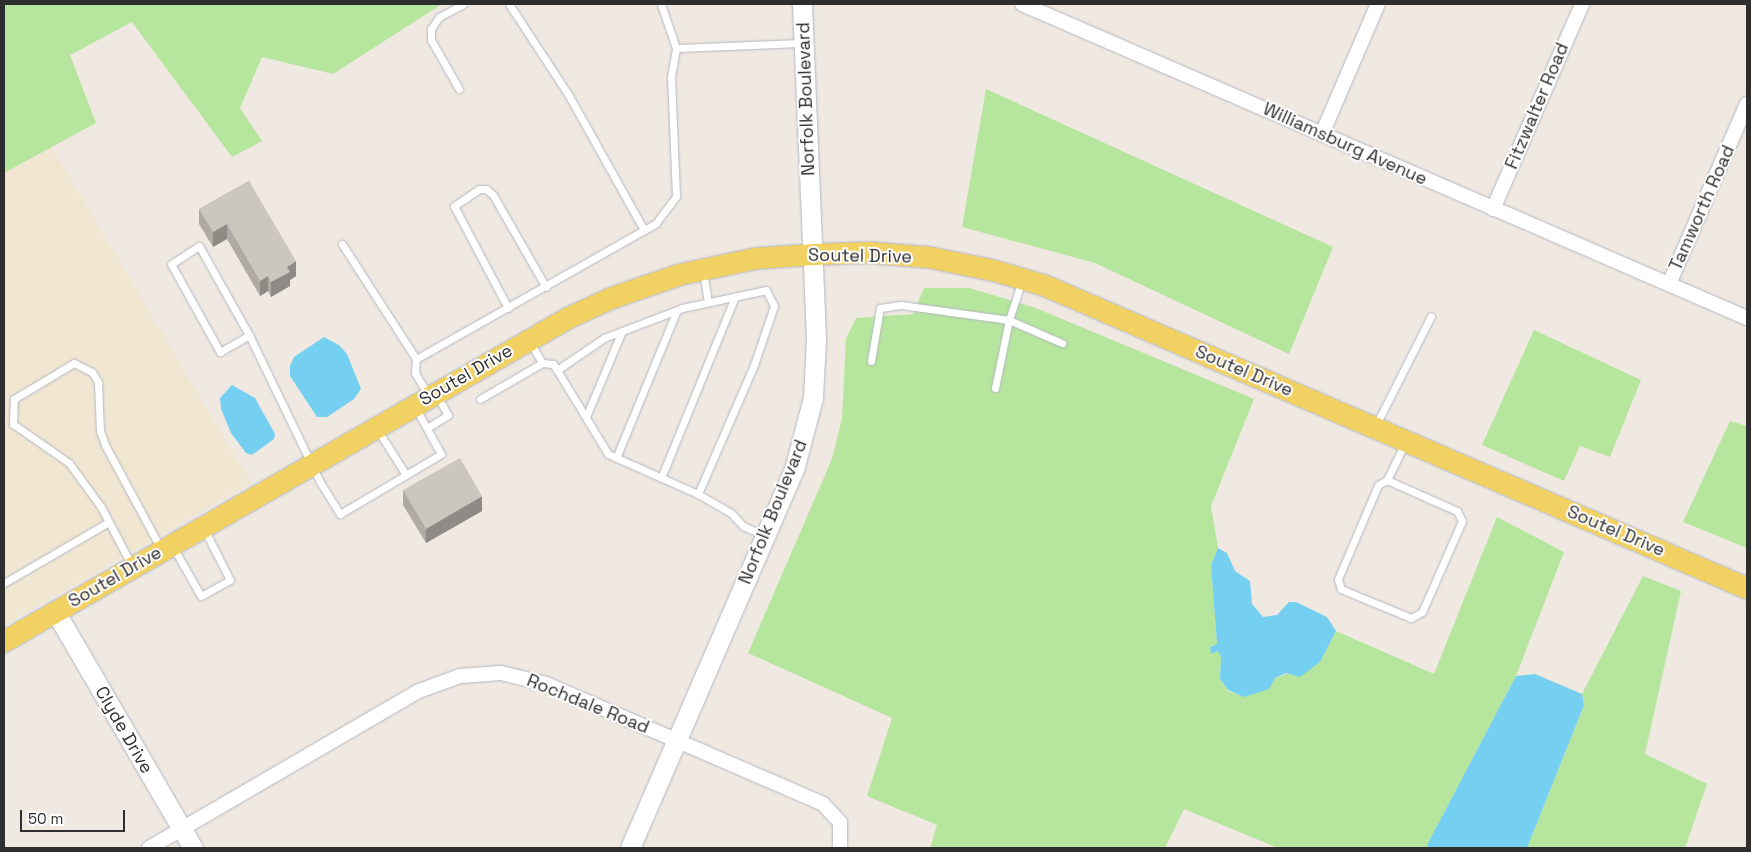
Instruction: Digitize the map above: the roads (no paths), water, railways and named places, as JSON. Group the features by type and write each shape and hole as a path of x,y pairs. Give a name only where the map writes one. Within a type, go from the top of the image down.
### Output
{"main road":[{"name":"Soutel Drive","path":"4,641 528,339 610,298 702,268 755,258 869,252 929,258 993,270 1077,299 1747,588"}],"street":[{"name":"Norfolk Boulevard","path":"630,848 795,466 813,398 816,338 814,254 802,4"},
{"name":"Williamsburg Avenue","path":"1022,4 1747,318"},
{"path":"1322,134 1378,4"},
{"name":"Fitzwalter Road","path":"1493,209 1582,4"},
{"name":"Tamworth Road","path":"1669,284 1747,104"},
{"name":"Clyde Drive","path":"55,611 193,848"},
{"name":"Rochdale Road","path":"149,848 419,691 460,676 501,673 523,676 823,804 840,822 840,848"}],"lane":[{"path":"459,89 431,40 431,29 439,17 463,4"},
{"path":"509,4 568,94 644,230"},
{"path":"416,359 656,223 676,196 671,77 676,48 661,4"},
{"path":"676,48 804,43"},
{"path":"508,308 454,206 479,189 486,189 492,195 546,286"},
{"path":"249,335 220,352 172,264 199,246 249,335 312,464 340,514 441,454 427,428 426,398 415,372 416,359 342,244"},
{"path":"702,268 708,302"},
{"path":"995,388 1009,320 1022,280"},
{"path":"557,370 604,338 622,331 677,310 766,290 774,306 754,365 698,494"},
{"path":"661,478 735,297"},
{"path":"871,361 880,308 901,306 1009,320 1062,343"},
{"path":"616,458 677,310"},
{"path":"1374,427 1431,316"},
{"path":"586,417 622,331"},
{"path":"528,339 542,363"},
{"path":"132,566 109,522 69,462 14,424 11,413 14,399 74,363 92,372 98,382 100,431 105,445 166,547 201,596 230,580 203,526"},
{"path":"480,399 542,363 553,364 608,454 698,494 731,513 743,526 765,536"},
{"path":"426,398 448,415 427,428"},
{"path":"375,427 406,475"},
{"path":"1388,480 1457,511 1462,521 1422,612 1411,618 1341,589 1338,579 1378,485 1388,480 1406,440"},
{"path":"4,583 109,522"}],"water":[{"path":"324,337 339,345 347,354 361,389 354,399 327,417 317,417 290,376 290,366 294,357"},
{"path":"232,385 255,398 275,434 274,439 252,455 246,453 231,433 221,409 220,398"},
{"path":"1218,548 1227,553 1235,571 1250,581 1252,604 1263,617 1277,615 1289,602 1296,602 1327,617 1336,631 1320,662 1300,677 1286,673 1275,678 1269,689 1244,697 1228,690 1220,679 1221,657 1218,651 1211,654 1210,647 1217,644 1211,565"},
{"path":"1535,674 1582,694 1584,705 1527,848 1429,848 1427,845 1516,676"}]}
